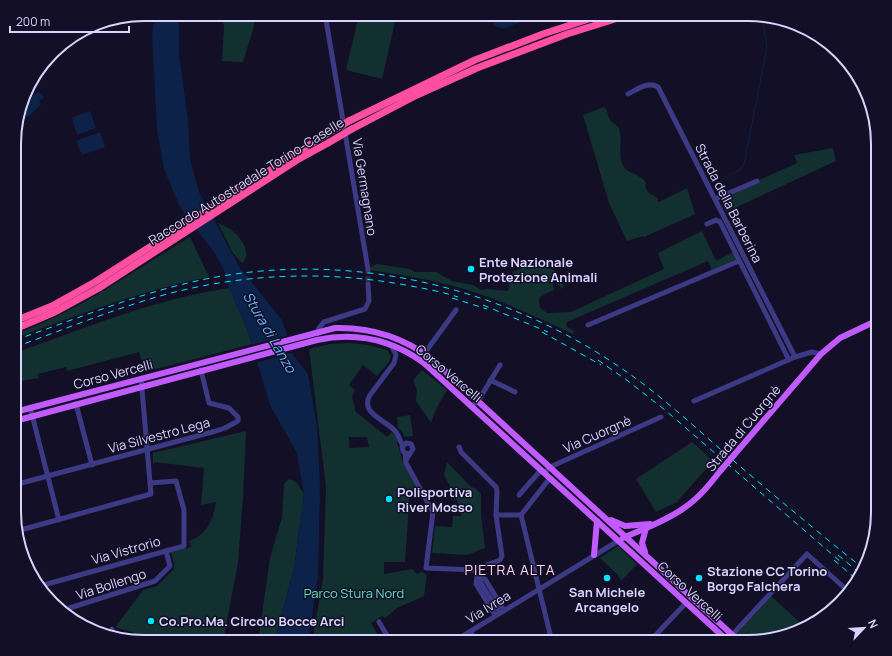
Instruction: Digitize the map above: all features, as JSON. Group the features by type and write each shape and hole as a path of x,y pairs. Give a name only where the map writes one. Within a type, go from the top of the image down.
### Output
{"highway":[{"name":"Raccordo Autostradale Torino-Caselle","path":"21,319 43,310 95,282 260,175 349,121 418,86 475,60 547,32 581,21"},
{"name":"Raccordo Autostradale Torino-Caselle","path":"21,326 77,301 186,233 297,160 417,95 477,68 550,40 609,21"}],"main road":[{"name":"Strada di Cuorgnè","path":"618,540 646,528 685,508 699,495 821,354 840,338 871,323"},
{"name":"Corso Vercelli","path":"21,410 335,328 376,332 402,341 424,354 478,401 732,635"},
{"name":"Corso Vercelli","path":"21,419 200,370 320,340 346,336 374,339 406,351 424,363 721,635"},
{"path":"602,515 625,526 654,524"},
{"path":"594,555 597,521"},
{"path":"646,528 642,543 643,549 648,557"}],"street":[{"name":"Via Germagnano","path":"326,21 368,269"},
{"name":"Strada della Barberina","path":"628,94 647,85 654,84 658,87 795,357"},
{"path":"715,199 758,181"},
{"name":"Strada della Barberina","path":"708,224 716,220 720,222 789,360"},
{"name":"Strada della Barberina","path":"588,325 739,261"},
{"path":"320,340 320,326 324,322 365,309 369,302 368,284"},
{"name":"Corso Vercelli","path":"424,354 456,310"},
{"path":"391,345 396,355 394,363 370,395 367,405 372,414 394,430 403,446 402,449 407,454"},
{"path":"694,401 795,357 814,352 821,354"},
{"path":"804,354 810,356 814,361"},
{"path":"472,406 478,401 500,365"},
{"name":"Via Silvestro Lega","path":"21,483 216,431 238,421 238,417 229,408 209,403 200,370"},
{"path":"22,530 151,494 141,378"},
{"path":"490,380 515,392"},
{"name":"Corso Vercelli","path":"76,404 92,465"},
{"path":"30,407 59,520"},
{"name":"Via Cuorgnè","path":"519,495 542,472 550,467 661,417"},
{"path":"403,446 408,443 412,446 412,451 407,454 406,460 433,512 426,568 474,570 502,558 496,515 497,489 461,452 459,448"},
{"path":"521,515 550,478"},
{"name":"Via Vistrorio","path":"45,585 184,546 184,510 176,481 150,483"},
{"path":"496,515 521,515"},
{"path":"521,515 550,635"},
{"name":"Via Ivrea","path":"464,635 618,540"},
{"name":"Via Bollengo","path":"68,609 155,581 170,566 166,551"},
{"path":"732,635 806,554 845,588"},
{"path":"474,570 478,577 485,579 500,613"},
{"path":"478,577 475,581 476,584 500,613"},
{"path":"656,635 686,603"},
{"path":"379,622 387,635"},
{"path":"471,631 472,635"}],"green space":[{"path":"223,21 254,21 254,26 243,62 222,61 224,26"},
{"path":"357,21 395,21 382,79 346,70"},
{"path":"604,107 607,110 610,120 619,129 620,153 622,163 626,170 641,177 646,183 645,185 648,192 656,197 658,199 657,201 659,202 687,188 695,214 644,237 643,236 627,241 609,203 583,115"},
{"path":"833,148 836,161 726,212 719,198 797,163 794,155"},
{"path":"218,223 233,231 243,243 246,256 242,263 233,253"},
{"path":"702,231 716,261 733,252 737,259 712,270 708,261 567,322 567,327 574,331 573,334 504,303 480,294 426,280 370,270 371,267 377,264 410,269 415,272 436,272 452,281 473,285 481,290 487,289 507,291 509,289 509,279 513,272 532,264 540,265 556,271 564,287 562,289 555,280 552,279 554,290 540,297 540,308 547,313 571,312 664,269 658,253"},
{"path":"190,237 209,277 184,282 135,296 21,336 21,332 61,314 105,290"},
{"path":"229,288 247,328 252,344 145,372 139,352 67,371 66,367 38,374 39,378 21,381 21,351 120,315 174,299"},
{"name":"Parco Stura Nord","path":"351,343 368,345 387,350 391,356 389,362 377,376 363,365 349,385 355,390 352,397 356,412 387,437 392,432 394,433 398,441 397,442 403,462 419,490 410,491 405,562 384,562 384,574 412,569 417,574 422,572 427,575 424,596 397,608 385,618 382,616 371,623 378,635 313,635 323,579 326,487 309,349 329,344","holes":["349,437 367,437 369,447 349,448"]},
{"path":"422,370 447,390 436,409 431,423 416,401 417,390 413,380"},
{"path":"410,415 413,436 404,437 402,431 398,428 397,417"},
{"path":"246,431 238,563 224,635 136,635 133,635 133,632 116,628 143,590 157,586 174,569 171,552 191,547 189,541 205,531 211,521 215,509 216,502 201,505 204,468 155,462 153,464 153,453"},
{"path":"692,442 713,461 677,502 656,512 636,479"},
{"path":"447,462 471,487 475,488 481,494 481,514 485,548 467,555 432,553 435,526 452,527 453,516 461,516 461,510 444,474"},
{"path":"289,479 296,482 304,494 294,568 276,635 259,635 270,558 282,517 284,484"},
{"path":"618,546 637,564 621,581 619,576 600,558"},
{"path":"771,596 801,623 780,631 764,634 736,635"}],"water":[{"name":"Stura di Lanzo","path":"155,21 179,21 179,55 188,119 190,159 199,192 240,268 282,320 294,356 308,374 317,426 320,486 318,577 309,635 276,635 294,568 304,494 297,453 270,405 247,328 229,288 224,270 214,252 180,207 164,169 157,131 152,33"},
{"path":"492,21 525,21 502,29 494,25"},
{"path":"38,91 44,97 39,102 41,104 28,117 25,114 25,112 31,95 33,96"},
{"path":"90,111 96,128 77,135 72,118"},
{"path":"100,132 105,147 82,155 76,141"}],"pier":[{"path":"289,335 295,352 255,363 250,345"}],"waterway":[{"path":"714,184 740,170 744,164 767,47 763,22"}],"tunnel":[{"path":"368,269 368,284"}],"railway":[{"path":"21,338 161,290 211,278 264,271 318,269 372,273 425,282 477,297 527,316 575,340 621,368 665,401 767,489 859,565"},
{"path":"21,345 105,314 160,296 222,282 285,276 317,276 380,281 441,292 458,297"},
{"path":"452,298 487,309"},
{"path":"483,305 548,332"},
{"path":"542,332 601,365"},
{"path":"598,360 665,410 841,562"},
{"path":"838,555 857,570"},
{"path":"834,560 853,577"}],"place":[{"name":"Ente Nazionale Protezione Animali","path":"471,269"},
{"name":"Polisportiva River Mosso","path":"389,499"},
{"name":"San Michele Arcangelo","path":"607,578"},
{"name":"Stazione CC Torino Borgo Falchera","path":"699,578"},
{"name":"Co.Pro.Ma. Circolo Bocce Arci","path":"151,621"}],"district":[{"name":"PIETRA ALTA","path":"510,569"}]}
